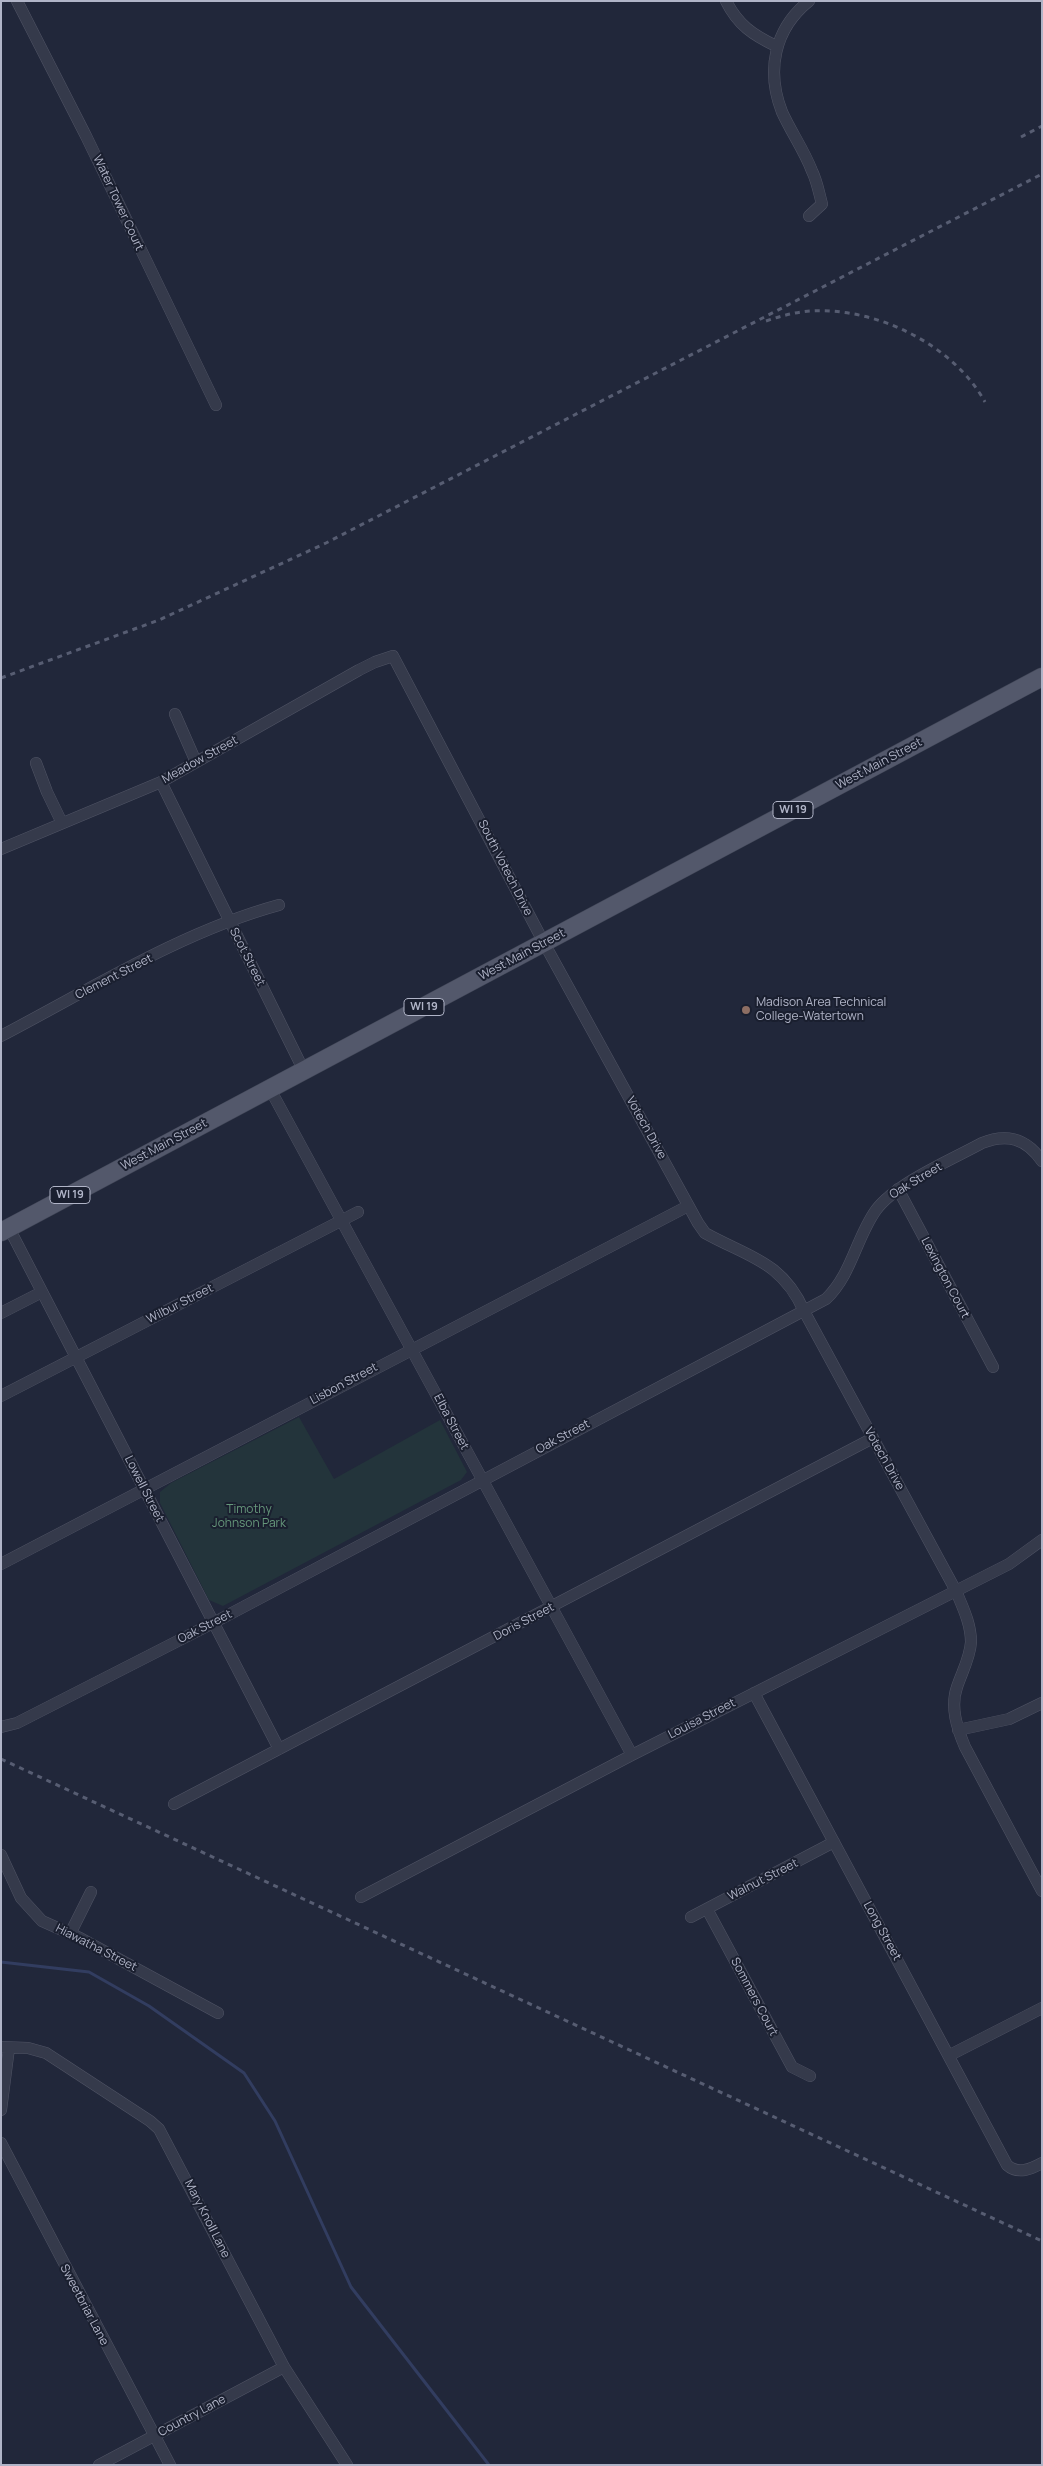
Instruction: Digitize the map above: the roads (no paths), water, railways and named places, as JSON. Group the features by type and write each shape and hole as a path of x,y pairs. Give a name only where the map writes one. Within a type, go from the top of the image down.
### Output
{"main road":[{"name":"West Main Street","path":"5,1230 1042,677"}],"street":[{"name":"Water Tower Court","path":"17,1 86,136 216,406"},
{"path":"726,1 748,31 776,46"},
{"path":"809,1 792,18 776,46 773,64 775,89 783,113 812,171 822,204 809,216"},
{"name":"Meadow Street","path":"1,849 161,782 359,670 393,656"},
{"name":"South Votech Drive","path":"393,656 618,1079"},
{"path":"176,714 196,762"},
{"path":"36,763 46,792 62,823"},
{"name":"Scot Street","path":"161,782 304,1071"},
{"name":"Clement Street","path":"1,1036 140,963 229,920 278,905"},
{"name":"Votech Drive","path":"618,1079 688,1206 705,1233 776,1270 796,1293 956,1591 965,1612 971,1644 968,1658 956,1689 954,1702 958,1730 965,1747 1038,1875 1042,1891"},
{"name":"Elba Street","path":"270,1089 632,1755"},
{"name":"Oak Street","path":"1,1727 16,1723 35,1714 213,1623 482,1479 826,1299 836,1290 851,1264 876,1210 898,1189 995,1138 1010,1137 1025,1142 1042,1160"},
{"name":"Lexington Court","path":"898,1189 993,1367"},
{"name":"Lisbon Street","path":"1,1564 688,1206"},
{"name":"Wilbur Street","path":"1,1396 358,1212"},
{"name":"Lowell Street","path":"5,1230 42,1292 279,1750"},
{"path":"1,1313 42,1292"},
{"name":"Doris Street","path":"174,1804 873,1438"},
{"name":"Louisa Street","path":"361,1897 632,1755 1009,1564 1042,1540"},
{"name":"Long Street","path":"754,1693 1011,2168 1023,2171 1042,2163"},
{"path":"958,1730 1009,1719 1042,1703"},
{"name":"Walnut Street","path":"691,1917 834,1842"},
{"name":"Hiawatha Street","path":"1,1855 22,1898 42,1921 218,2013"},
{"path":"70,1934 91,1892"},
{"name":"Sommers Court","path":"707,1909 792,2067 810,2076"},
{"path":"950,2055 1042,2008"},
{"path":"1,2110 5,2047"},
{"name":"Mary Knoll Lane","path":"5,2047 28,2048 46,2053 150,2121 159,2129 284,2367 347,2465"},
{"name":"Sweetbriar Lane","path":"1,2143 170,2465"},
{"name":"Country Lane","path":"99,2465 284,2367"}],"waterway":[{"path":"1,1962 89,1972 149,2006 244,2073 275,2121 351,2287 489,2465"}],"railway":[{"path":"1021,137 1042,126"},
{"path":"1,678 159,620 326,543 1042,174"},
{"path":"766,321 799,312 836,311 861,315 886,323 910,333 933,347 971,381 985,402"},
{"path":"1,1759 1042,2241"}],"place":[{"name":"Madison Area Technical College-Watertown","path":"746,1010"}],"park label":[{"name":"Timothy Johnson Park","path":"249,1517"}]}
